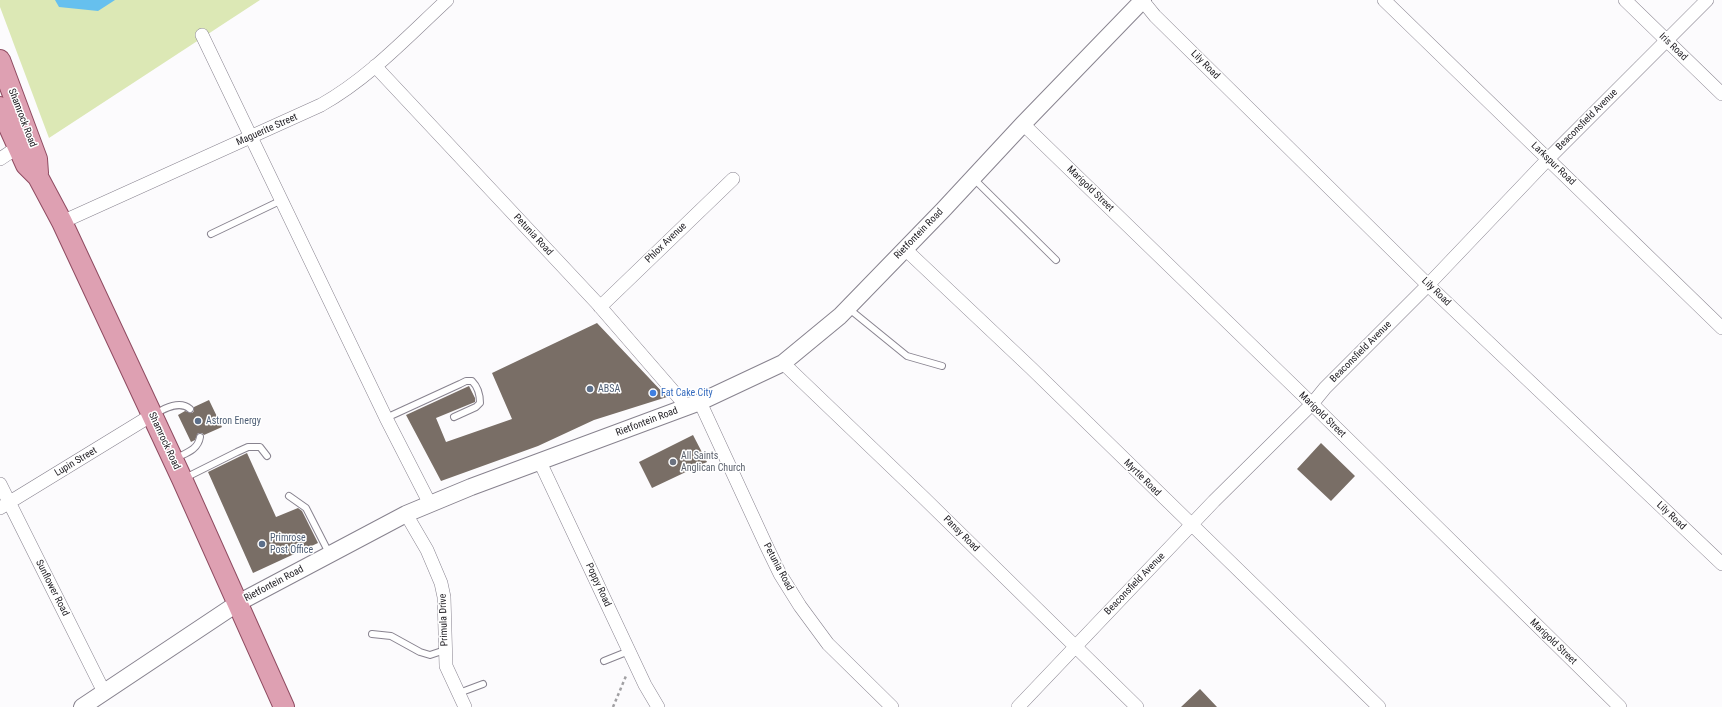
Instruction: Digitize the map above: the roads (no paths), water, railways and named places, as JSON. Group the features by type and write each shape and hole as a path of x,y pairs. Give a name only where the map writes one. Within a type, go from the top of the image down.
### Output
{"main road":[{"name":"Shamrock Road","path":"0,60 38,159 38,177"},
{"name":"Shamrock Road","path":"0,107 26,165 38,177 62,222 182,479 284,707"}],"street":[{"name":"Maguerite Street","path":"62,222 252,137 321,105 343,93 375,66 447,0"},
{"name":"Larkspur Road","path":"1384,0 1722,328"},
{"name":"Iris Road","path":"1625,0 1722,94"},
{"name":"Beaconsfield Avenue","path":"1018,707 1192,525 1312,404 1325,388 1428,285 1548,159 1707,0"},
{"name":"Lily Road","path":"1138,1 1428,285 1722,564"},
{"name":"Rietfontein Road","path":"94,702 238,603 406,514 472,487 693,404 783,364 848,307 905,249 1022,124 1079,67 1138,1"},
{"path":"202,35 386,418 430,504"},
{"name":"Petunia Road","path":"375,66 600,307 693,404 772,556 800,606 828,644 892,707"},
{"name":"Marigold Street","path":"1022,124 1312,404 1620,707"},
{"path":"0,159 18,146"},
{"name":"Phlox Avenue","path":"600,307 733,179"},
{"name":"Myrtle Road","path":"905,249 1036,373 1379,707"},
{"name":"Pansy Road","path":"783,364 924,498 1137,707"},
{"name":"Lupin Street","path":"4,505 152,416"},
{"name":"Poppy Road","path":"540,462 629,651 658,707"},
{"name":"Sunflower Road","path":"0,484 4,505 94,702"},
{"name":"Primula Drive","path":"406,514 427,550 441,583 444,597 446,666 465,707"}],"lane":[{"path":"973,178 1056,260"},
{"path":"211,234 282,200"},
{"path":"848,307 907,356 942,366"},
{"path":"386,418 466,381 472,381 476,385 479,392 480,403 476,407 454,417"},
{"path":"152,416 179,405 186,405 190,409"},
{"path":"173,460 194,449 197,446 200,437"},
{"path":"182,479 248,447 260,447 267,456"},
{"path":"288,496 306,508 330,554"},
{"path":"372,634 391,636 420,652 430,655 445,650"},
{"path":"604,661 629,651"},
{"path":"459,693 483,684"}],"water":[{"path":"55,0 115,0 98,11 59,7"}],"place":[{"name":"ABSA","path":"590,389"},
{"name":"Fat Cake City","path":"653,393"},
{"name":"Astron Energy","path":"198,421"},
{"name":"All Saints Anglican Church","path":"673,462"},
{"name":"Primrose Post Office","path":"262,544"}]}
